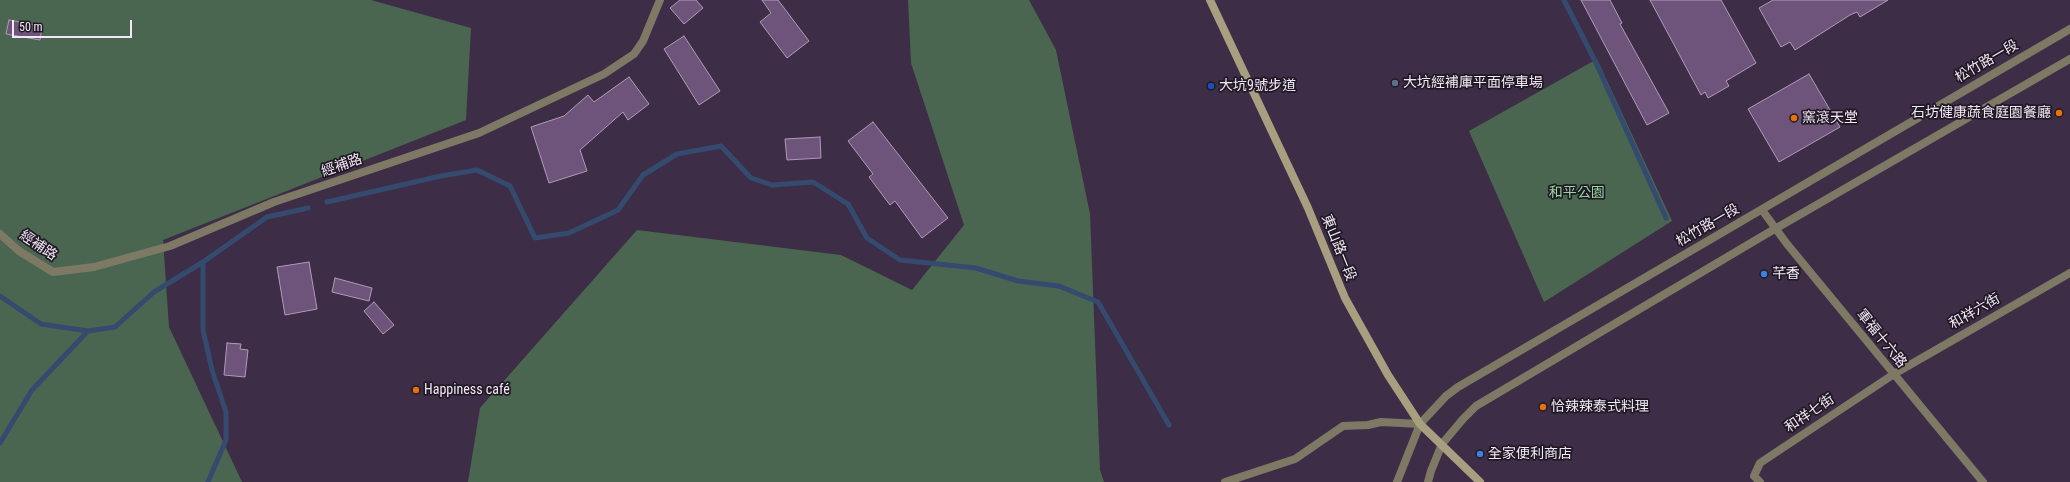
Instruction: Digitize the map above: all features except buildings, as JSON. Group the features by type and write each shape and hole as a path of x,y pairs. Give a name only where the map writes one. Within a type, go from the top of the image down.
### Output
{"main road":[{"name":"東山路一段","path":"1210,0 1308,208 1345,298 1388,375 1420,424 1480,482"}],"street":[{"name":"經補路","path":"0,234 19,251 53,272 94,267 170,246 274,202 479,133 604,74 634,54 642,41 660,0"},
{"name":"松竹路一段","path":"1397,482 1420,424 1446,396 1458,387 2070,28"},
{"path":"1428,482 1430,470 1442,444 1476,406 1776,229 2070,59"},
{"name":"軍福十六路","path":"1762,210 1983,482"},
{"name":"和祥六街","path":"1894,374 2070,273"},
{"name":"和祥七街","path":"1760,482 1754,476 1760,463 1894,374"},
{"path":"1225,482 1295,459 1343,426 1368,425 1381,422 1420,424"}],"green space":[{"path":"0,0 371,0 471,28 466,120 163,240 169,327 242,482 0,482"},
{"path":"908,0 1029,0 1056,50 1090,214 1100,470 1104,482 468,482 480,408 637,230 841,255 912,290 964,225 911,63"},
{"name":"和平公園","path":"1597,59 1672,221 1544,302 1469,131"}],"waterway":[{"path":"1564,0 1596,63 1666,218"},
{"path":"327,202 441,176 477,170 510,186 535,238 569,233 618,210 643,175 677,154 721,146 751,178 772,185 813,182 848,204 867,238 900,260 976,268 1018,281 1059,286 1098,302 1169,425"},
{"path":"0,296 41,324 88,331 115,327 154,292 203,262 267,217 308,208"},
{"path":"203,262 203,330 212,370 226,412 226,440 208,482"},
{"path":"0,443 32,390 88,331"}],"place":[{"name":"大坑經補庫平面停車場","path":"1395,83"},
{"name":"大坑9號步道","path":"1211,86"},
{"name":"石坊健康蔬食庭園餐廳","path":"2059,113"},
{"name":"窯滾天堂","path":"1794,118"},
{"name":"芊香","path":"1764,274"},
{"name":"Happiness café","path":"416,390"},
{"name":"恰辣辣泰式料理","path":"1543,407"},
{"name":"全家便利商店","path":"1480,454"}]}
